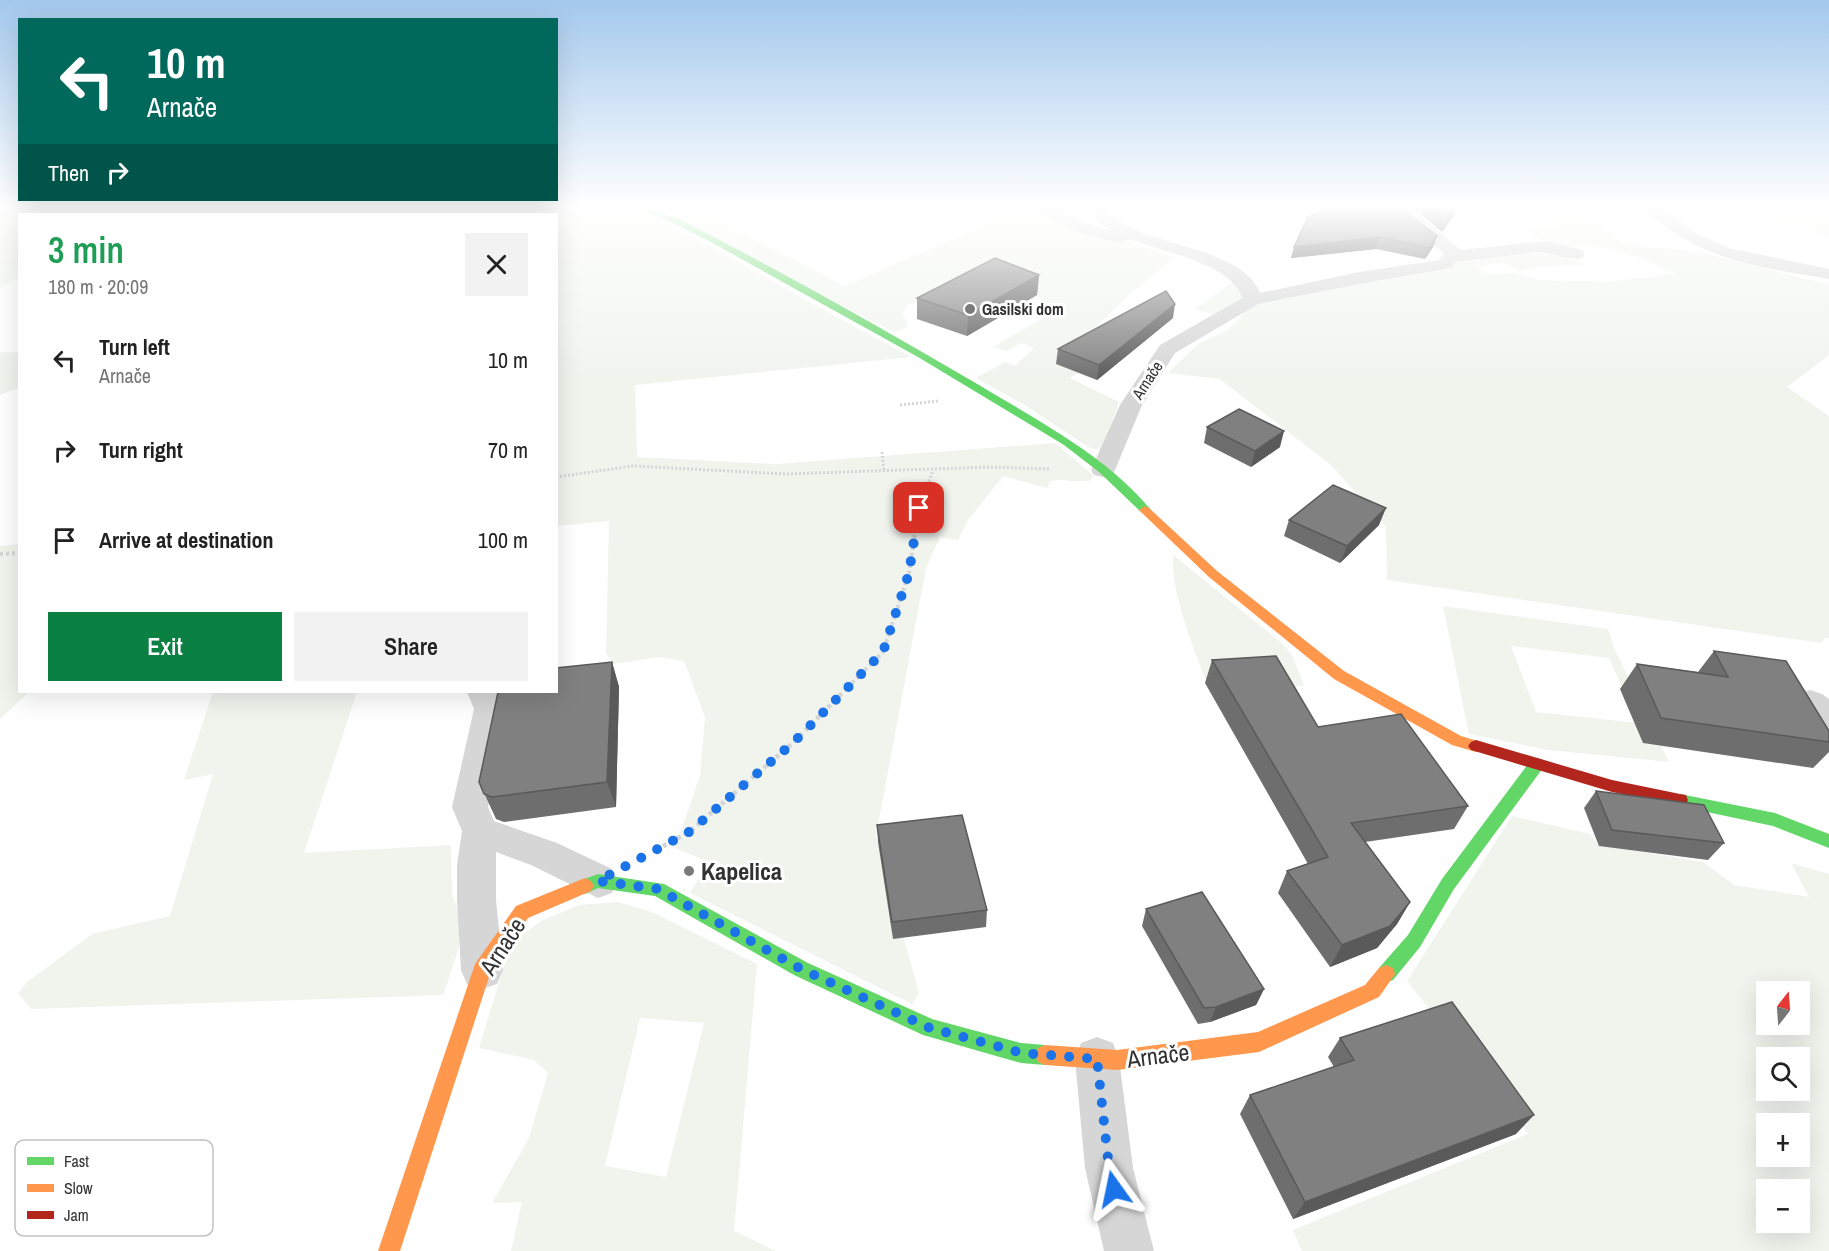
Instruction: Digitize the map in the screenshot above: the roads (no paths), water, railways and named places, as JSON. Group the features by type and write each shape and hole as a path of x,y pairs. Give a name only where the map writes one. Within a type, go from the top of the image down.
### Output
{"street":[{"path":"757,264 921,355 1068,443 1103,470 1213,574 1338,675 1456,741 1612,786 1775,820 1829,841"},
{"path":"1215,264 1224,267 1248,286 1252,300"},
{"name":"Arnače","path":"1103,470 1131,405 1167,350 1252,300 1359,278 1443,264"},
{"path":"1780,264 1829,274"},
{"path":"482,970 477,889 477,846 480,831 470,807 490,709 483,693"},
{"name":"Arnače","path":"389,1251 482,970 522,912 598,881 658,889 801,969 930,1028 1022,1053 1117,1060 1259,1042 1372,991 1414,941 1448,884 1537,764"},
{"path":"480,831 544,854 598,881"},
{"path":"1097,1059 1109,1168 1129,1251"}],"place":[{"name":"Gasilski dom","path":"970,309"},
{"name":"Kapelica","path":"689,871"}]}
